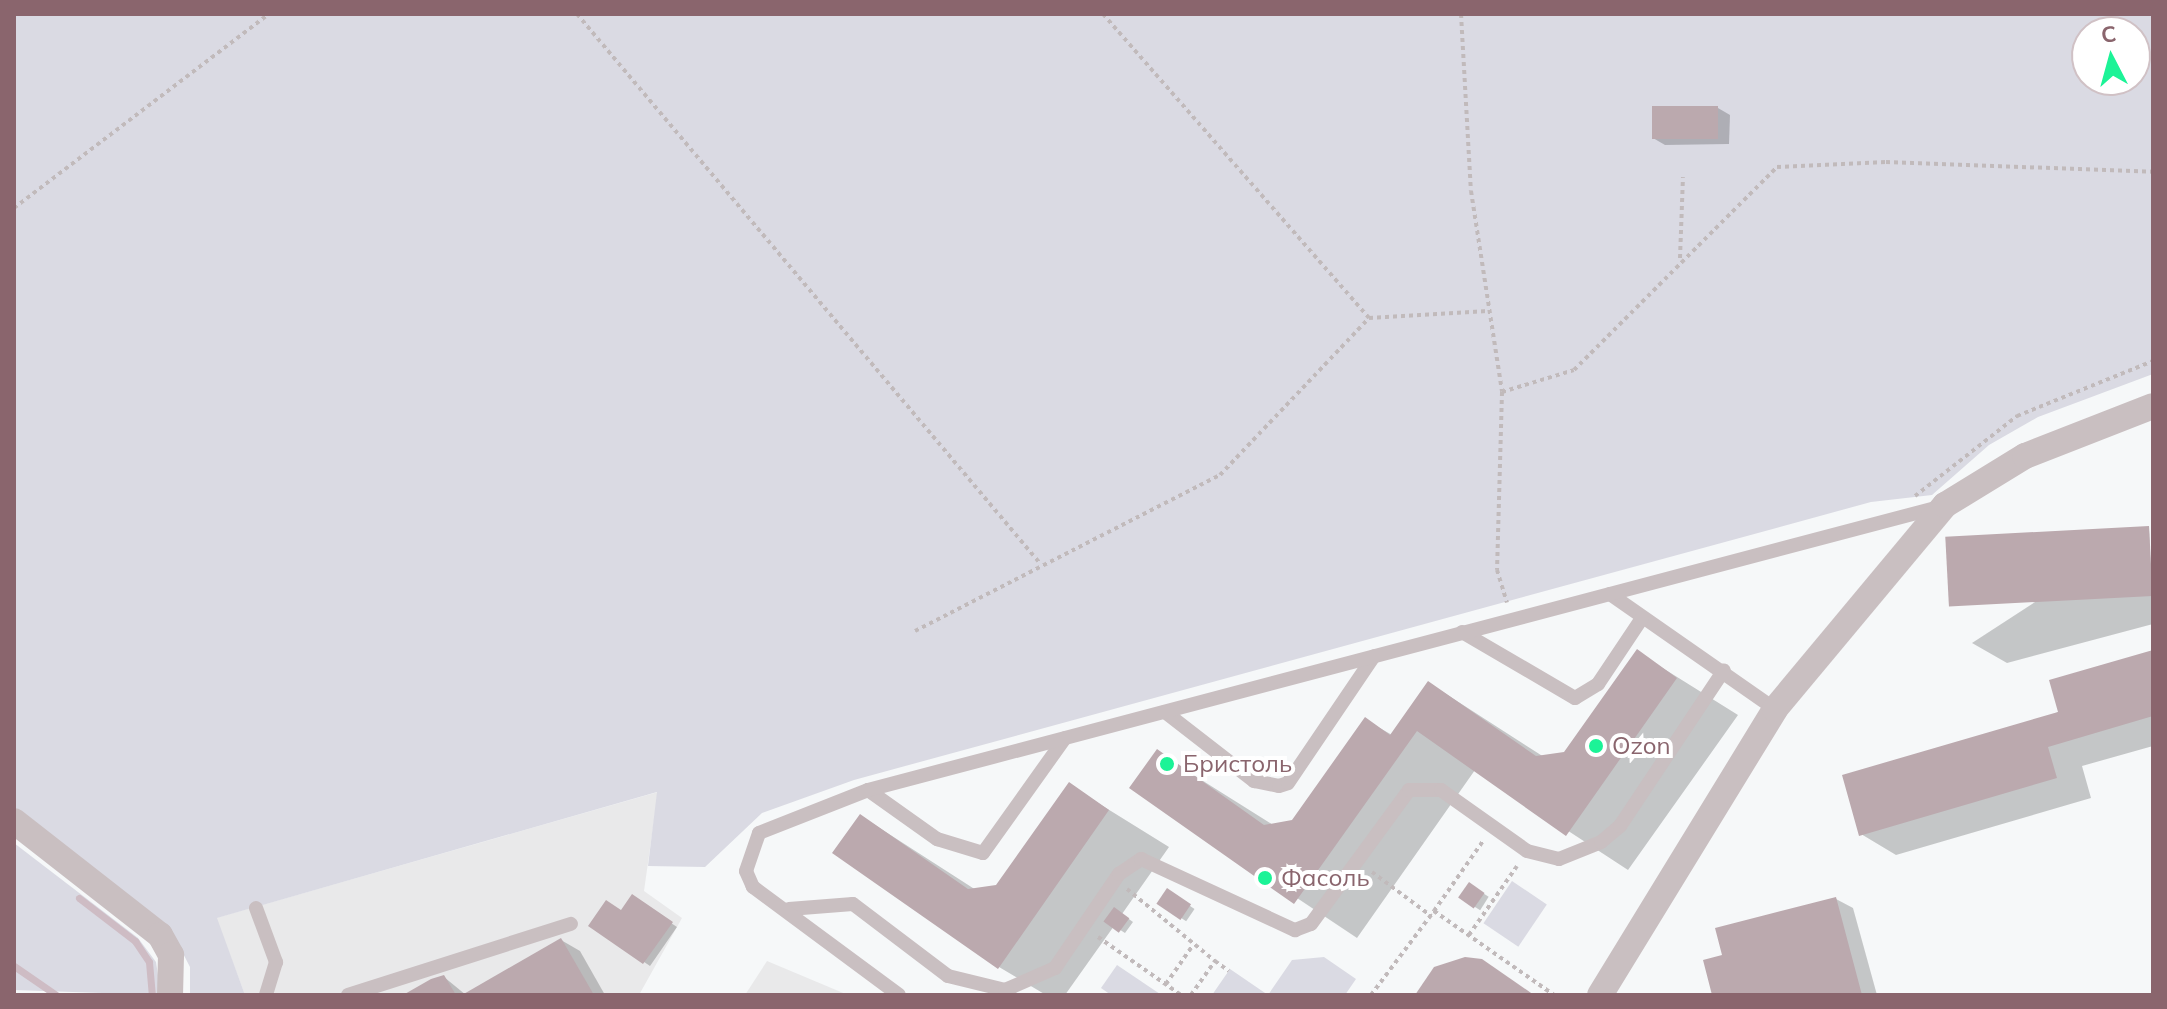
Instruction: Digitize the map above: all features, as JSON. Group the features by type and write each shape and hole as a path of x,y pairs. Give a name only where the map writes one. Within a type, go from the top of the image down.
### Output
{"street":[{"path":"1600,995 1775,709 1945,505 2025,456 2153,406"},
{"path":"14,821 160,935 171,955 170,995"}],"lane":[{"path":"899,995 804,931 789,909 753,887 746,871 759,833 868,790 1945,505"},
{"path":"1610,594 1724,670 1775,709"},
{"path":"1462,632 1575,698 1598,684 1642,618"},
{"path":"1165,712 1254,781 1279,786 1288,783 1374,656"},
{"path":"789,909 853,904 948,976 1005,990 1055,968 1114,881 1141,859 1159,862 1295,930 1311,924 1409,790 1422,787 1441,790 1527,851 1559,859 1620,826 1724,670"},
{"path":"868,790 937,839 983,853 1065,738"},
{"path":"256,908 276,962 266,995"},
{"path":"348,995 571,924"}],"path":[{"path":"14,208 269,14"},
{"path":"577,14 1039,562"},
{"path":"1103,14 1369,318"},
{"path":"1461,14 1471,191 1502,392 1497,570 1512,619"},
{"path":"1502,392 1574,370 1656,292 1680,258 1777,167 1886,162 2153,172"},
{"path":"1680,258 1683,177"},
{"path":"915,631 1039,562 1220,475 1369,318 1488,311"},
{"path":"1902,518 1918,489 2017,416 2153,361"},
{"path":"1371,995 1433,914 1492,826"},
{"path":"1469,935 1527,851"},
{"path":"1356,860 1554,995"},
{"path":"1114,881 1179,926 1174,932 1229,971"},
{"path":"1083,927 1181,995"},
{"path":"1166,984 1193,945"},
{"path":"1191,995 1215,961"}],"shaded area":[{"path":"14,14 2153,14 2153,374 2038,417 1989,445 1932,495 1871,502 854,780 762,813 705,867 648,866 657,792 217,918 245,995 190,995 190,967 173,934 14,812"},
{"path":"658,792 644,891 682,918 639,995 245,995 216,918"},
{"path":"14,843 138,938 156,962 161,995 14,990"},
{"path":"1512,881 1547,904 1518,947 1483,923"},
{"path":"1324,957 1356,979 1345,995 1268,995 1292,960"},
{"path":"767,961 848,995 745,995"},
{"path":"1117,965 1160,994 1111,995 1101,988"},
{"path":"1230,969 1268,995 1212,995"}],"building":[{"path":"1652,106 1718,106 1718,139 1652,139"},
{"path":"2149,526 2153,596 1949,607 1945,537"},
{"path":"1637,649 1677,678 1566,836 1417,731 1294,904 1129,788 1157,749 1264,825 1292,820 1365,717 1390,735 1428,681 1536,756 1564,752"},
{"path":"2153,650 2153,716 2048,747 2057,778 1859,836 1842,775 2058,712 2049,680"},
{"path":"1069,782 1109,810 998,969 832,853 860,814 968,889 996,885"},
{"path":"1469,882 1485,893 1474,908 1458,898"},
{"path":"1167,888 1191,904 1180,920 1156,904"},
{"path":"632,894 673,922 643,964 588,926 606,900 621,910"},
{"path":"1836,897 1862,995 1712,995 1703,960 1722,955 1715,928"},
{"path":"1114,907 1129,918 1119,933 1103,922"},
{"path":"561,938 594,995 462,995"},
{"path":"1465,957 1482,959 1534,995 1415,995 1434,967"},
{"path":"444,975 456,995 403,995 431,979"}],"waterway":[{"path":"79,898 135,941 149,962 152,995"},
{"path":"14,966 56,995"}],"place":[{"name":"Ozon","path":"1596,746"},
{"name":"Бристоль","path":"1167,764"},
{"name":"Фасоль","path":"1265,878"}]}
